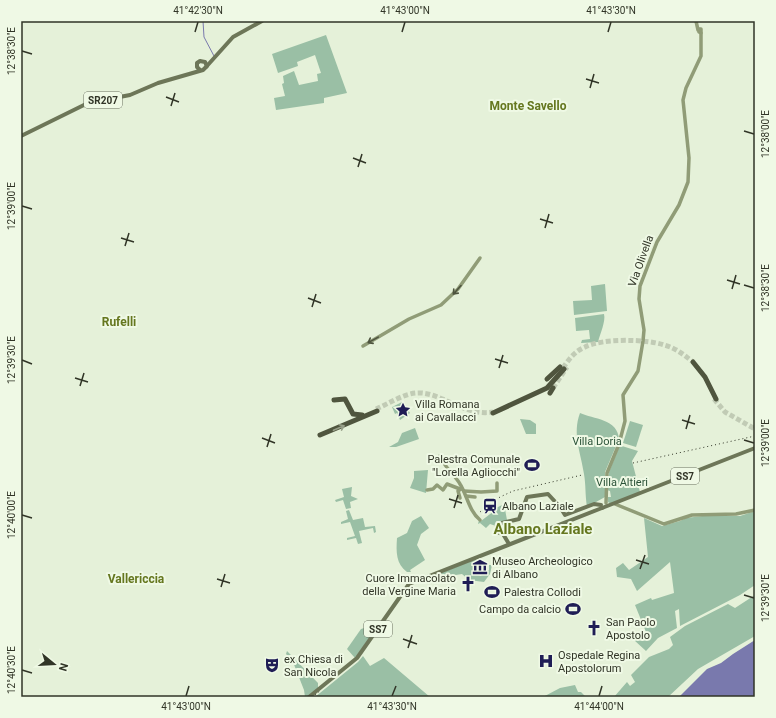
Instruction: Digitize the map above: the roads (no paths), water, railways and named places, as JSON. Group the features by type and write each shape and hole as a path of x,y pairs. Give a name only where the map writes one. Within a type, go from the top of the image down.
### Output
{"highway":[{"path":"693,363 715,399"},
{"path":"493,412 536,396 548,394 551,384 562,368"},
{"path":"520,402 551,384"},
{"path":"510,406 551,384"},
{"path":"334,400 345,399 352,414 358,417"},
{"path":"320,434 376,410"}],"main road":[{"name":"SR207","path":"21,136 86,104 128,96 159,83 189,75 200,70 212,62 232,38 244,29 262,21"},
{"name":"Via Olivella","path":"606,505 607,472 619,444 625,421 624,395 638,371 644,340 644,330 639,299 640,286 658,239 680,203 688,181 689,158 683,97 700,59 702,50 700,31 696,21"},
{"path":"189,75 200,62 212,62"},
{"path":"205,62 206,67"},
{"path":"196,66 200,70"},
{"path":"363,346 409,319 441,305 458,290 480,258"},
{"name":"SS7","path":"614,505 755,448"},
{"path":"440,456 444,465 462,489 473,512 480,520"},
{"path":"427,490 433,489 437,485 443,490 447,484 462,489 482,492 497,491 497,483"},
{"path":"460,498 458,491 462,489"},
{"path":"509,544 503,534 496,532 496,527 500,524 519,519 527,497 548,494 565,515 594,504 601,507 606,505 614,505 621,506 660,523 672,522 692,515 736,514 755,510"},
{"path":"466,496 475,497"},
{"name":"SS7","path":"309,697 351,664 360,654 409,584 537,534 601,507"}],"water":[{"path":"755,640 755,697 679,697 707,669 721,663"}],"waterway":[{"path":"203,21 204,37 214,56"}],"tunnel":[{"path":"563,368 572,356 581,349 602,342 624,340 656,343 668,346 683,354 693,362"},
{"path":"553,388 567,367"},
{"path":"376,409 401,397 416,393 425,393 472,411 482,413 493,412"},
{"path":"714,399 725,412 755,429"}],"railway":[{"path":"633,463 755,436"},
{"path":"480,512 500,497 513,491 582,475"},
{"path":"312,697 320,691"}],"place":[{"name":"Villa Romana ai Cavallacci","path":"403,410"},
{"name":"Palestra Comunale \"Lorella Agliocchi\"","path":"532,465"},
{"name":"Albano Laziale","path":"490,506"},
{"name":"Museo Archeologico di Albano","path":"480,567"},
{"name":"Cuore Immacolato della Vergine Maria","path":"468,584"},
{"name":"Palestra Collodi","path":"492,592"},
{"name":"Campo da calcio","path":"573,609"},
{"name":"San Paolo Apostolo","path":"594,628"},
{"name":"Ospedale Regina Apostolorum","path":"546,661"},
{"name":"ex Chiesa di San Nicola","path":"272,665"}],"district":[{"name":"Monte Savello","path":"528,106"},
{"name":"Rufelli","path":"119,322"},
{"name":"Albano Laziale","path":"543,529"},
{"name":"Vallericcia","path":"136,579"}],"park label":[{"name":"Villa Doria","path":"597,441"},
{"name":"Villa Altieri","path":"622,482"}]}
